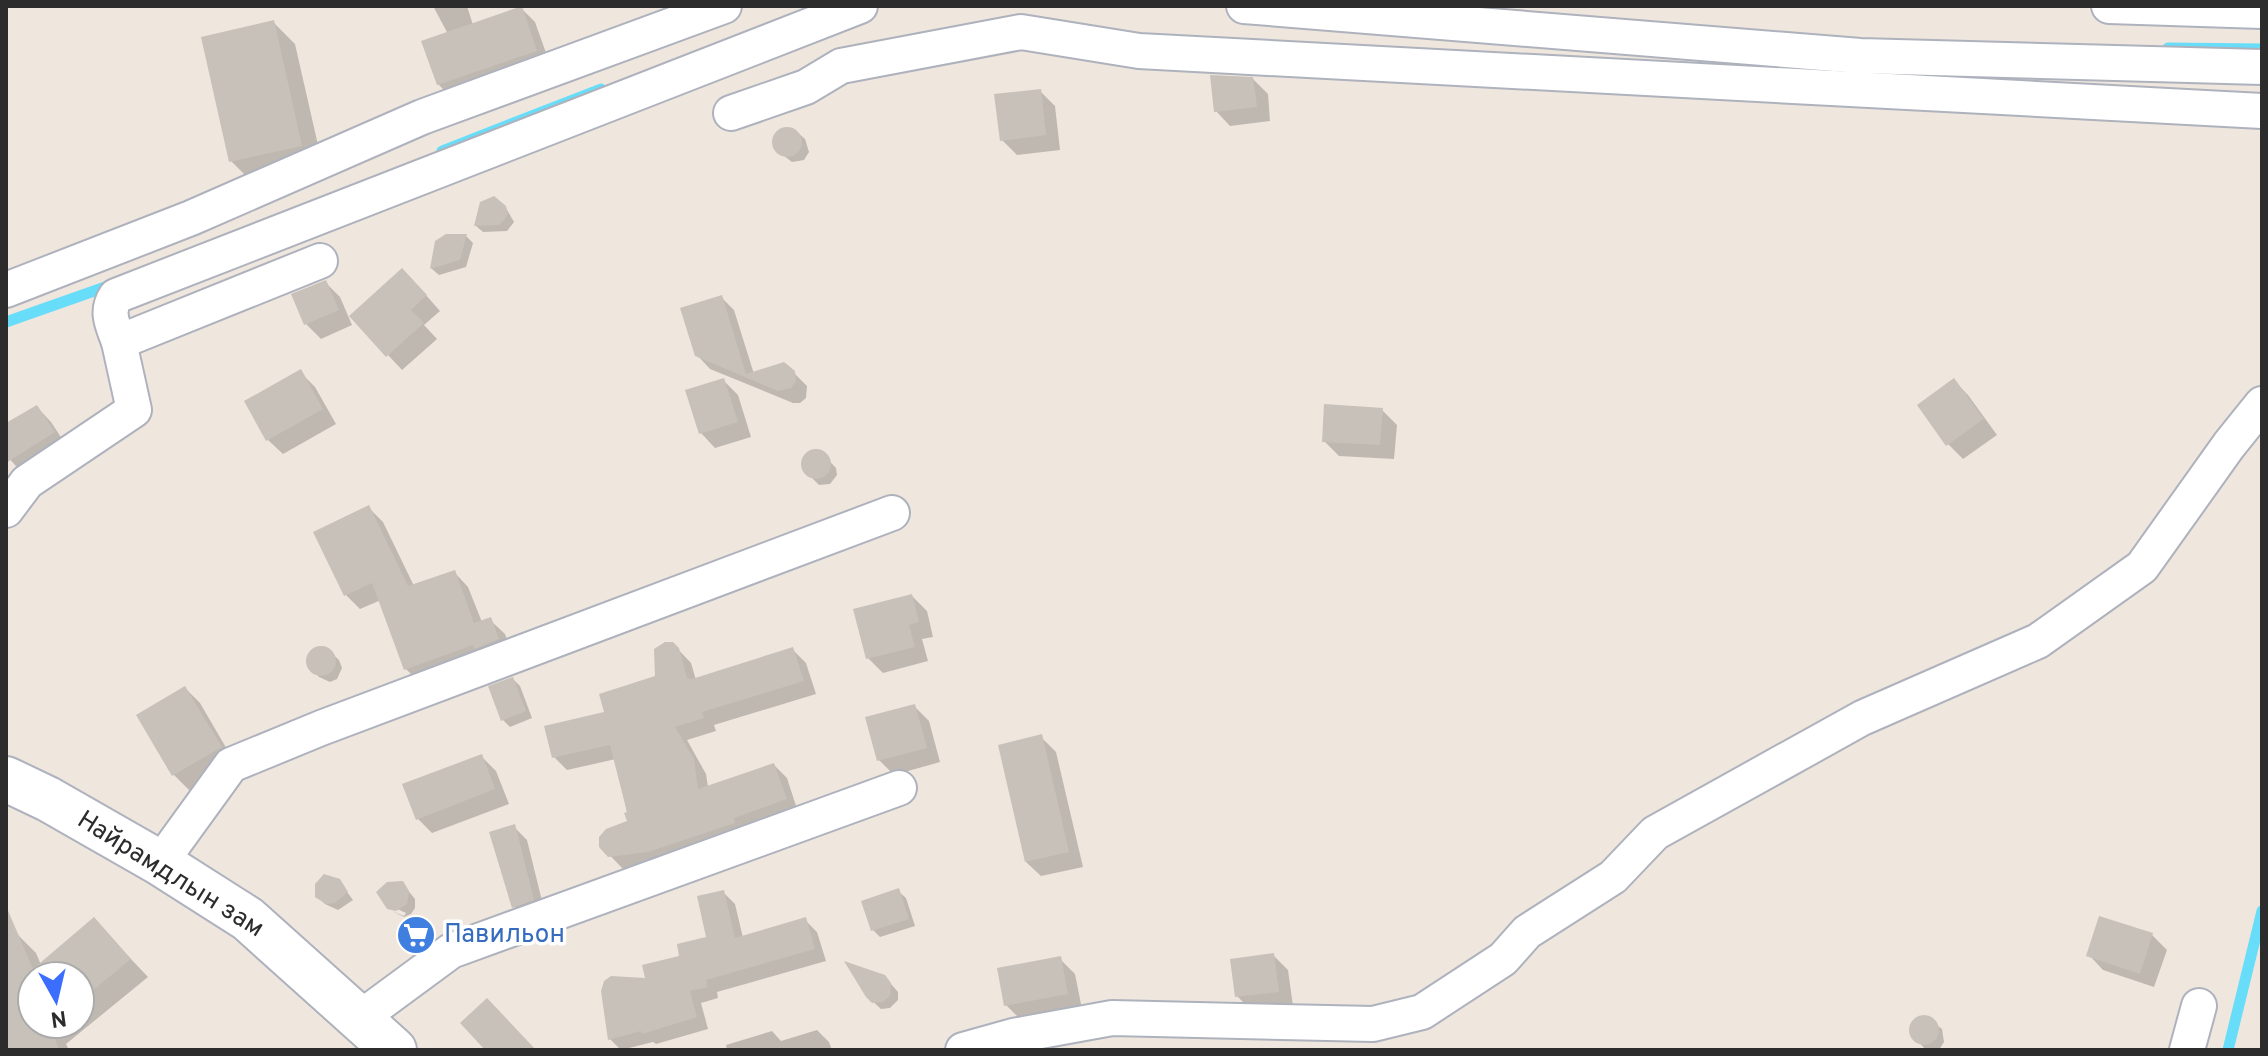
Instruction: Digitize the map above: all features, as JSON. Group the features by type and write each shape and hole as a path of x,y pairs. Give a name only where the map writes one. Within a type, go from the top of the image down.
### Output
{"main road":[{"name":"Найрамдлын зам","path":"6,779 48,799 160,863 248,919 394,1050"}],"street":[{"path":"6,290 191,218 422,117 724,6"},
{"path":"6,510 27,482 134,410 119,342 109,314 109,305 116,296 860,6"},
{"path":"1244,6 1860,56 2262,67"},
{"path":"2109,6 2262,11"},
{"path":"731,113 806,87 841,66 1021,32 1139,51 2262,111"},
{"path":"119,342 320,261"},
{"path":"963,1050 1013,1036 1112,1018 1373,1024 1422,1012 1503,959 1527,932 1613,877 1655,833 1862,718 2038,641 2142,567 2262,404"},
{"path":"160,863 231,765 321,728 892,513"},
{"path":"360,1018 451,951 899,788"},
{"path":"2187,1050 2199,1006"}],"building":[{"path":"522,6 537,51 437,85 421,41"},
{"path":"274,20 302,146 229,162 201,37"},
{"path":"1210,75 1253,77 1257,107 1214,112"},
{"path":"1041,89 1046,135 1000,141 994,94"},
{"path":"787,127 798,131 802,142 798,153 787,157 776,153 772,142 776,131"},
{"path":"494,196 506,206 508,214 504,220 499,225 474,226 480,202"},
{"path":"446,234 467,234 460,260 430,269 435,241"},
{"path":"402,268 427,295 411,310 424,323 386,357 349,316"},
{"path":"326,280 339,310 304,325 291,294"},
{"path":"722,295 746,374 784,362 795,371 796,381 791,388 778,391 695,356 680,308"},
{"path":"301,369 323,409 266,441 244,401"},
{"path":"724,378 738,422 699,434 685,390"},
{"path":"1954,378 1984,419 1946,446 1917,405"},
{"path":"1324,404 1383,408 1380,445 1322,442"},
{"path":"37,405 55,432 6,463 6,423"},
{"path":"816,449 827,453 831,464 827,475 816,479 805,475 801,464 805,453"},
{"path":"369,505 408,586 455,570 474,623 491,617 499,639 404,670 372,583 344,596 313,532"},
{"path":"912,594 919,622 909,625 915,647 866,659 853,609"},
{"path":"665,642 673,642 679,648 687,678 692,679 793,647 804,681 702,712 704,718 675,727 694,759 698,789 774,763 787,799 734,818 735,823 648,852 608,857 599,847 599,837 606,829 627,821 610,745 552,758 544,726 604,712 599,694 655,676 654,649"},
{"path":"321,646 332,650 336,661 332,672 321,676 310,672 306,661 310,650"},
{"path":"513,677 526,711 501,721 488,686"},
{"path":"185,686 222,747 172,776 136,715"},
{"path":"915,704 927,748 877,761 865,717"},
{"path":"1042,734 1069,852 1025,862 998,745"},
{"path":"482,754 495,789 416,820 402,784"},
{"path":"515,824 534,900 512,908 489,832"},
{"path":"324,874 340,879 348,892 335,903 326,904 315,897 315,884"},
{"path":"403,881 409,891 407,904 396,911 387,909 376,892 387,882"},
{"path":"899,888 909,919 871,931 861,901"},
{"path":"724,890 735,938 806,917 815,949 706,980 708,987 690,991 697,1017 642,1034 641,1031 608,1040 601,991 604,981 611,976 645,978 642,965 679,956 677,944 706,937 697,896"},
{"path":"6,906 29,960 16,960 16,1040 55,1040 59,1050 6,1050"},
{"path":"2099,916 2153,933 2140,974 2086,956"},
{"path":"94,917 131,959 96,988 96,960 44,960"},
{"path":"1274,953 1279,992 1235,997 1230,959"},
{"path":"1061,956 1068,994 1004,1006 997,968"},
{"path":"844,961 885,975 891,983 890,996 883,1002 872,1003"},
{"path":"487,998 536,1050 485,1050 460,1023"},
{"path":"1924,1015 1935,1019 1939,1030 1935,1041 1924,1045 1913,1041 1909,1030 1913,1019"}],"waterway":[{"path":"2168,48 2262,49"},
{"path":"442,151 601,89"},
{"path":"6,322 111,285"},
{"path":"2228,1050 2262,911"}],"place":[{"name":"Павильон","path":"416,935"}]}
